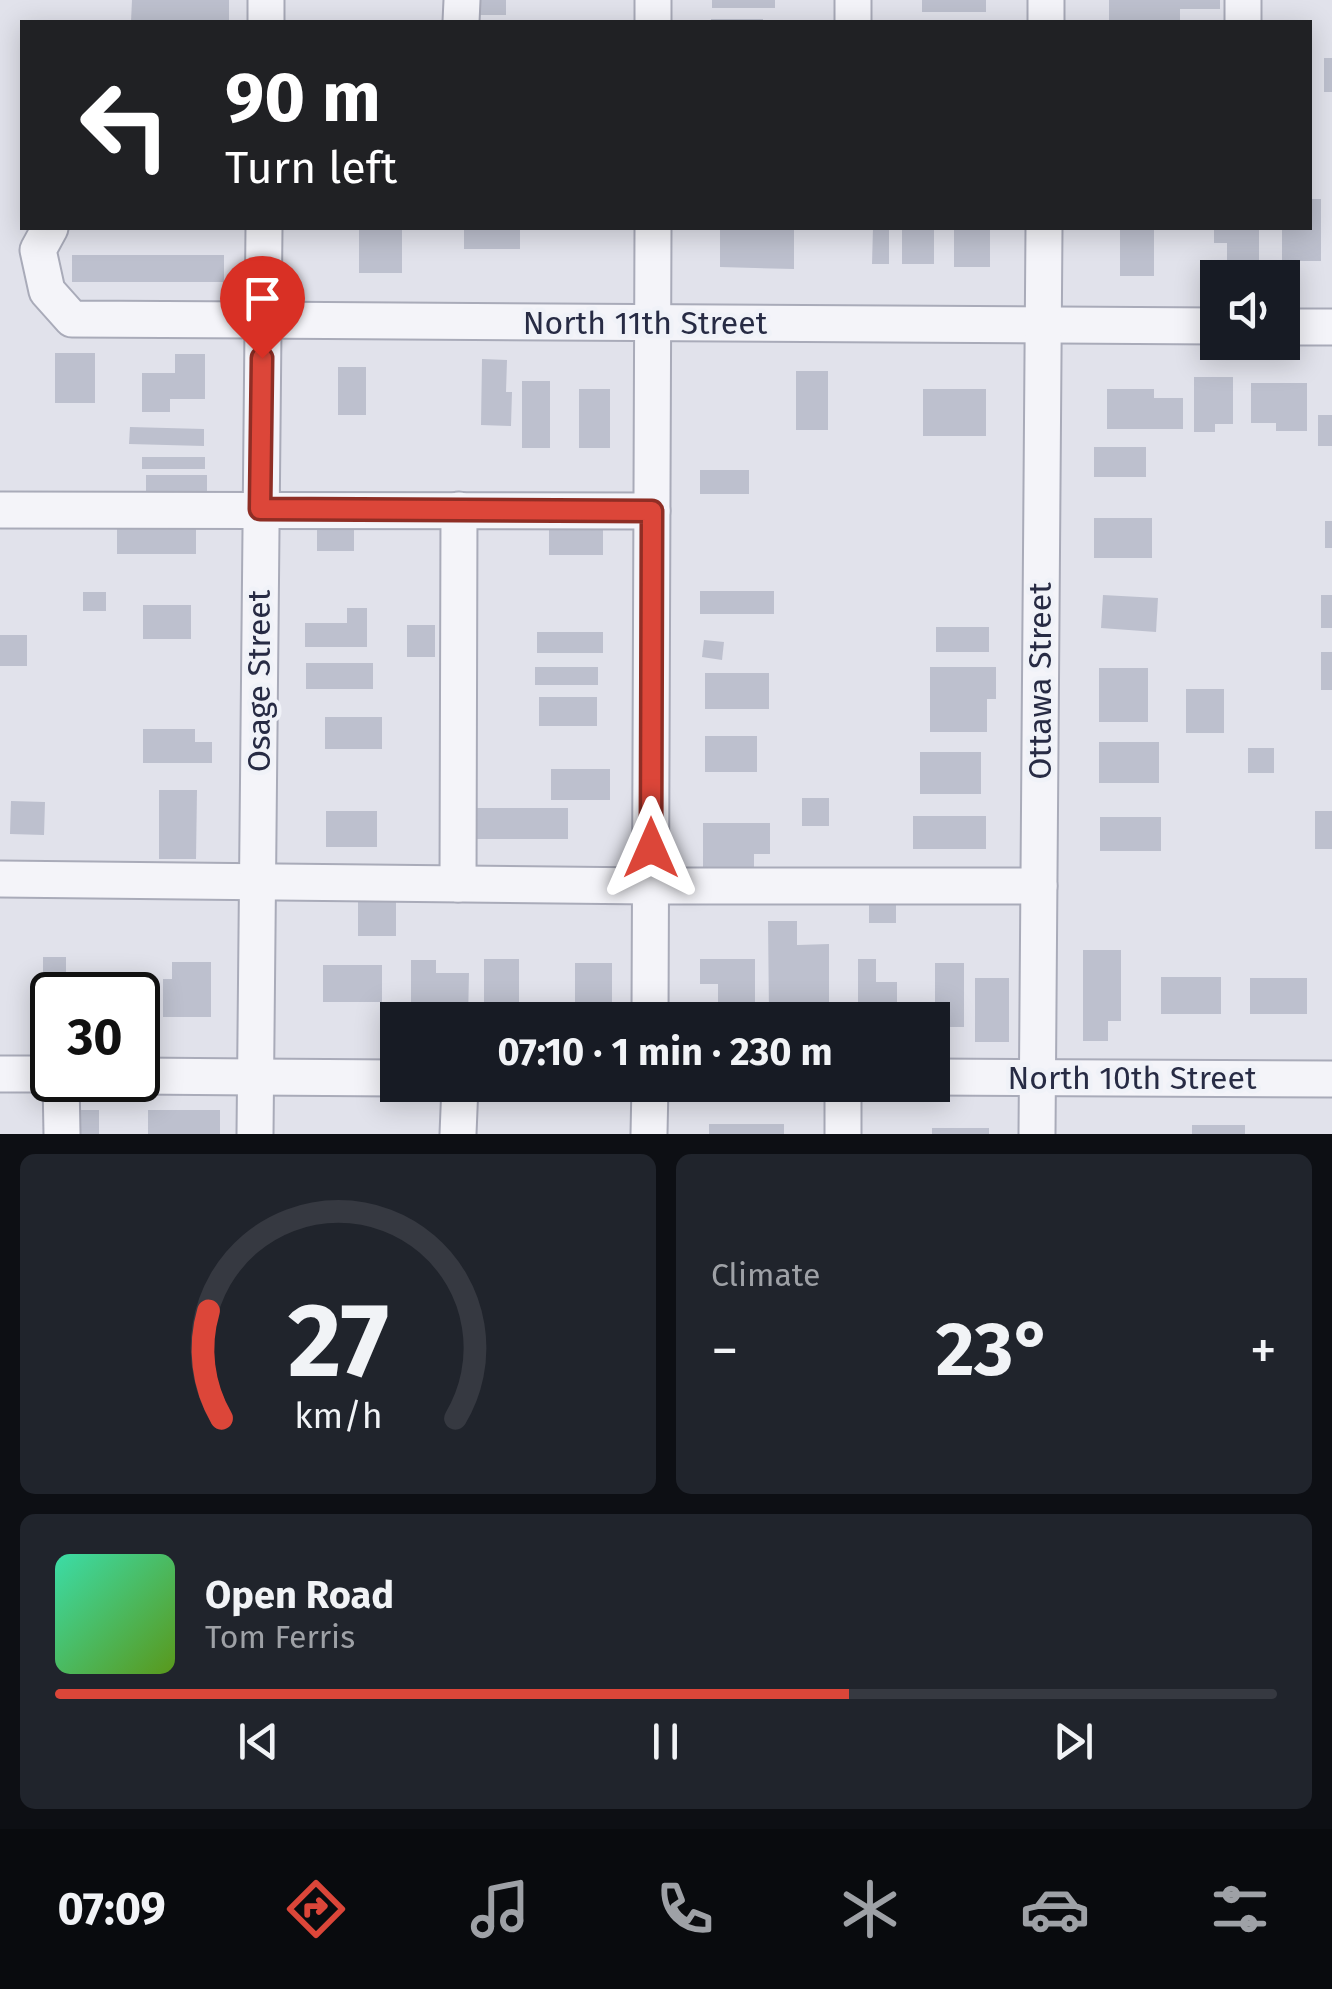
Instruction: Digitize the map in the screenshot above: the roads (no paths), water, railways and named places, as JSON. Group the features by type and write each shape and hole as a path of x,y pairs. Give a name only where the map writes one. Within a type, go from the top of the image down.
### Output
{"street":[{"name":"North 11th Street","path":"49,230 38,250 47,291 72,319 1200,326"},
{"name":"Osage Street","path":"256,1134 264,230"},
{"path":"650,1002 653,230"},
{"name":"Ottawa Street","path":"1037,1134 1044,230"},
{"path":"1300,326 1332,327"},
{"path":"0,510 652,511"},
{"path":"458,884 459,510"},
{"path":"0,879 1039,886"},
{"path":"0,1074 30,1074"},
{"path":"160,1076 380,1078"},
{"name":"North 10th Street","path":"950,1077 1332,1079"},
{"path":"61,1102 62,1134"},
{"path":"458,1134 459,1102"},
{"path":"650,1102 650,1134"},
{"path":"843,1102 844,1134"}]}
